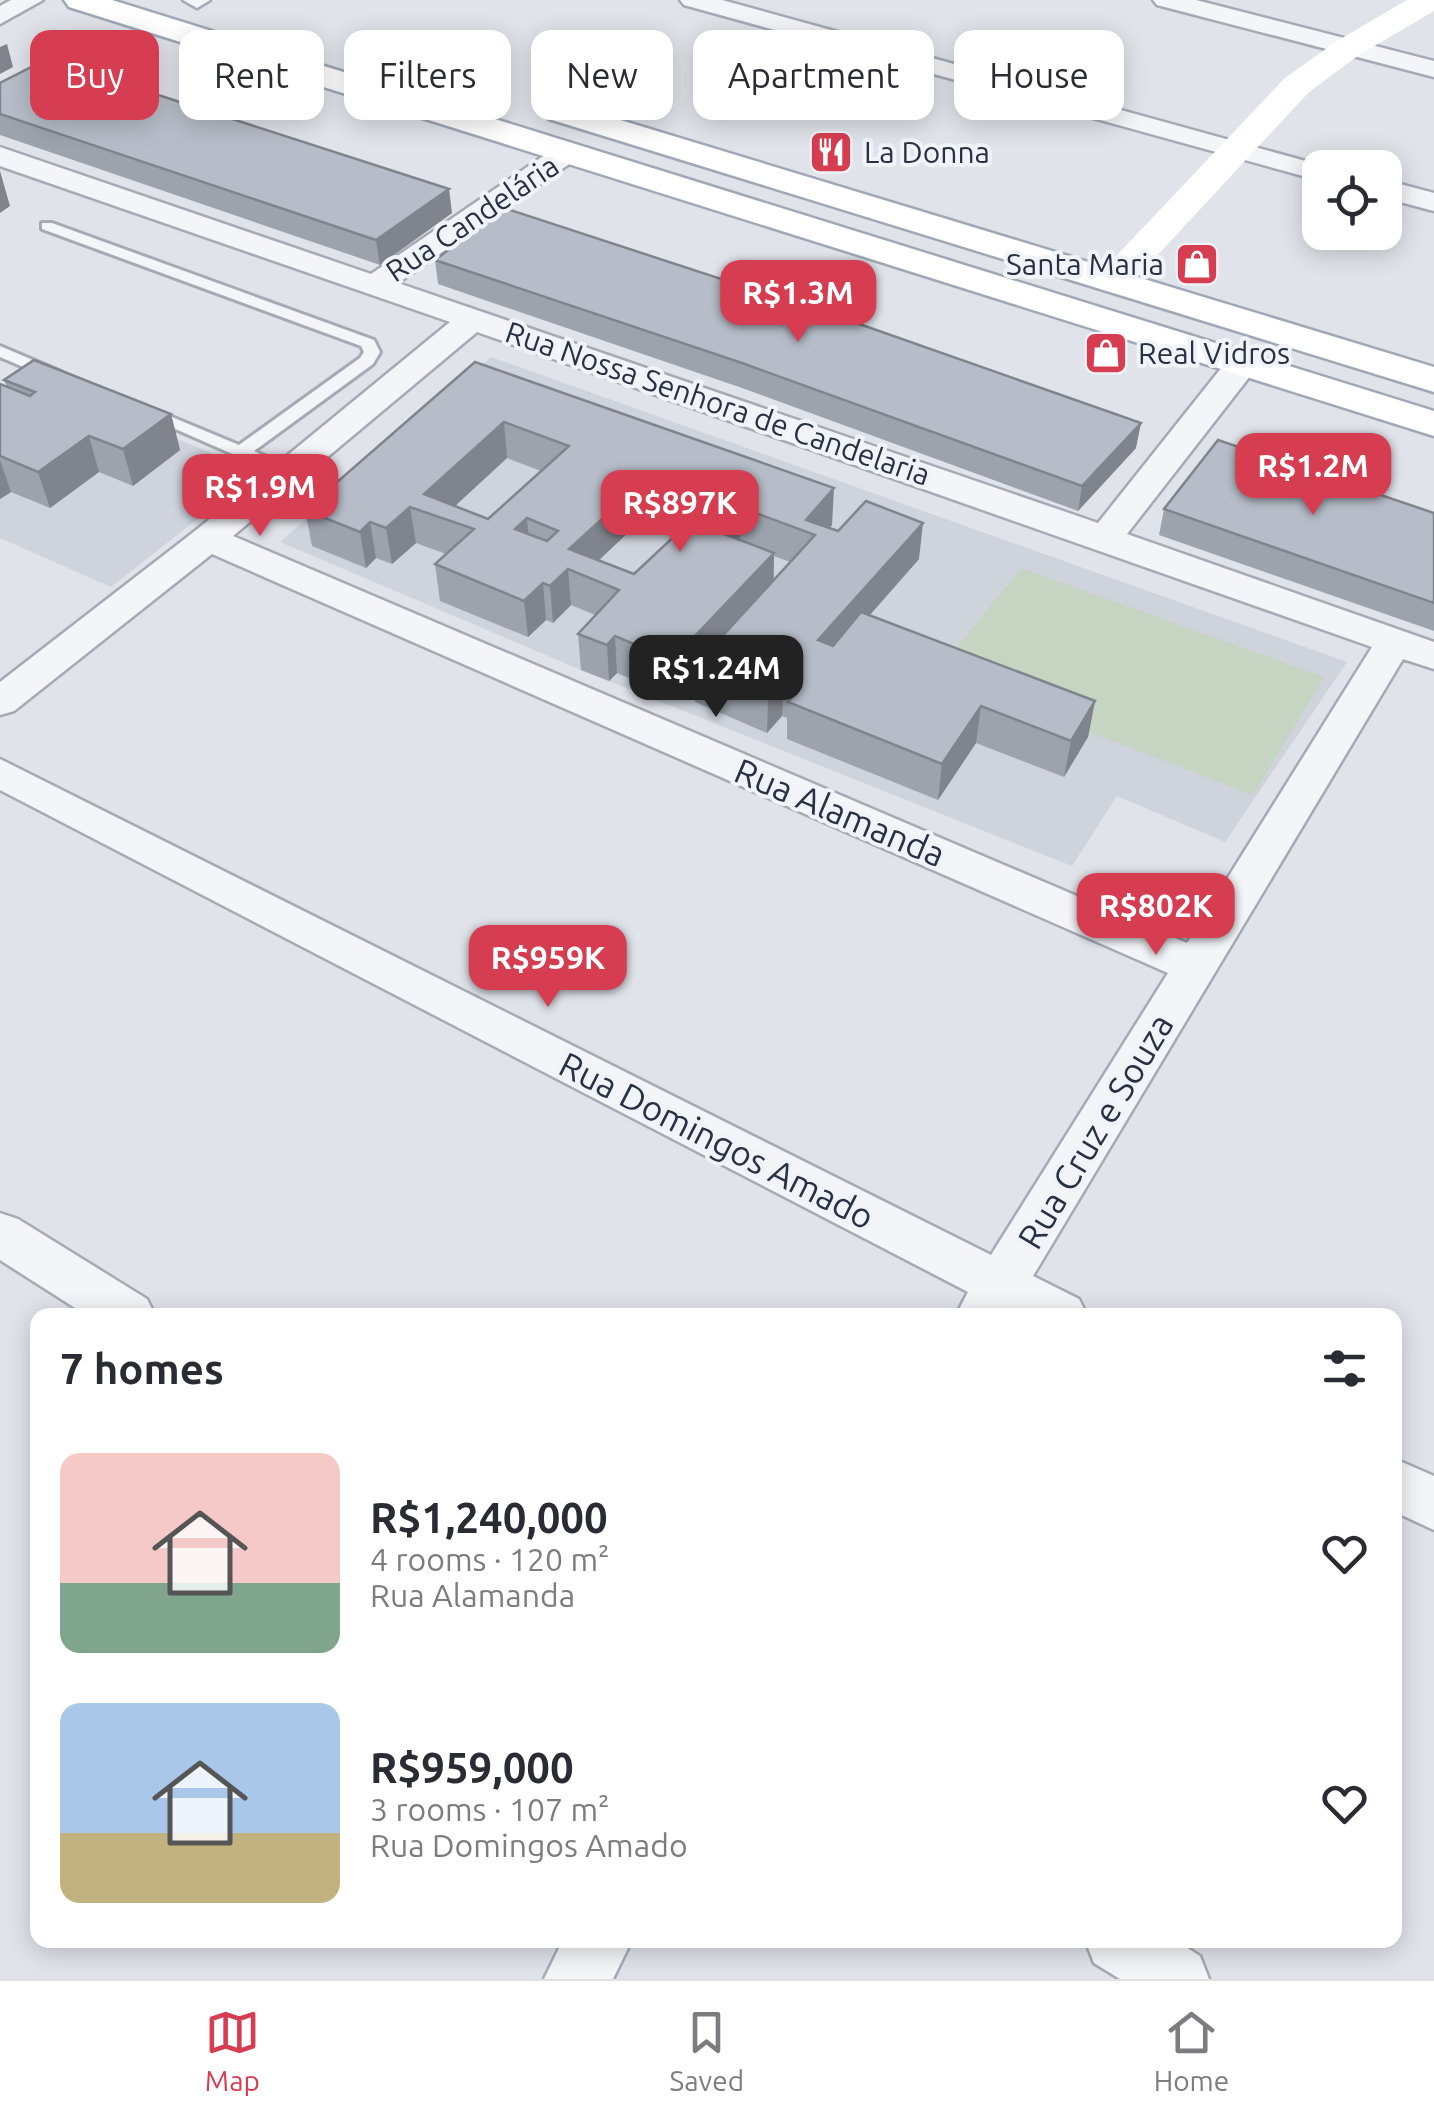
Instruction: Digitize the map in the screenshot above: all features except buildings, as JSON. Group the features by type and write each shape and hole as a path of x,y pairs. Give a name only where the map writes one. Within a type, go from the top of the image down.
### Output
{"main road":[{"path":"80,0 179,30"},
{"path":"196,0 229,10"},
{"path":"884,252 1050,292 1091,292 1113,280 1297,85 1348,48 1430,0"},
{"path":"324,45 324,54"},
{"path":"526,102 1434,380"},
{"path":"466,120 1434,424"}],"street":[{"path":"0,16 30,0"},
{"path":"693,0 1302,168"},
{"path":"1166,0 1434,68"},
{"name":"Rua Candelária","path":"375,284 568,152"},
{"name":"Rua Nossa Senhora de Candelaria","path":"0,156 1414,648"},
{"path":"1402,194 1434,202"},
{"path":"0,702 208,539 473,318"},
{"path":"1106,538 1242,364"},
{"name":"Rua Alamanda","path":"208,539 1196,966"},
{"name":"Rua Cruz e Souza","path":"992,1300 1196,966 1414,648"},
{"name":"Rua Domingos Amado","path":"0,773 992,1300 1029,1308"},
{"path":"0,1234 118,1308"},
{"path":"1402,1488 1434,1504"},
{"path":"576,1979 595,1948"},
{"path":"1130,1948 1178,1979"}],"lane":[{"path":"47,226 368,344 372,352 367,361 240,452"},
{"path":"5,359 67,380"},
{"path":"136,409 289,472"}],"shaded area":[{"path":"491,357 1347,662 1225,842 1117,796 1072,866 581,670 280,542"},
{"path":"31,380 256,473 111,587 0,538 0,401"}],"green space":[{"path":"1021,568 1324,677 1253,795 936,673"}],"place":[{"name":"La Donna","path":"831,152"},
{"name":"Santa Maria","path":"1197,264"},
{"name":"Real Vidros","path":"1106,353"}]}
